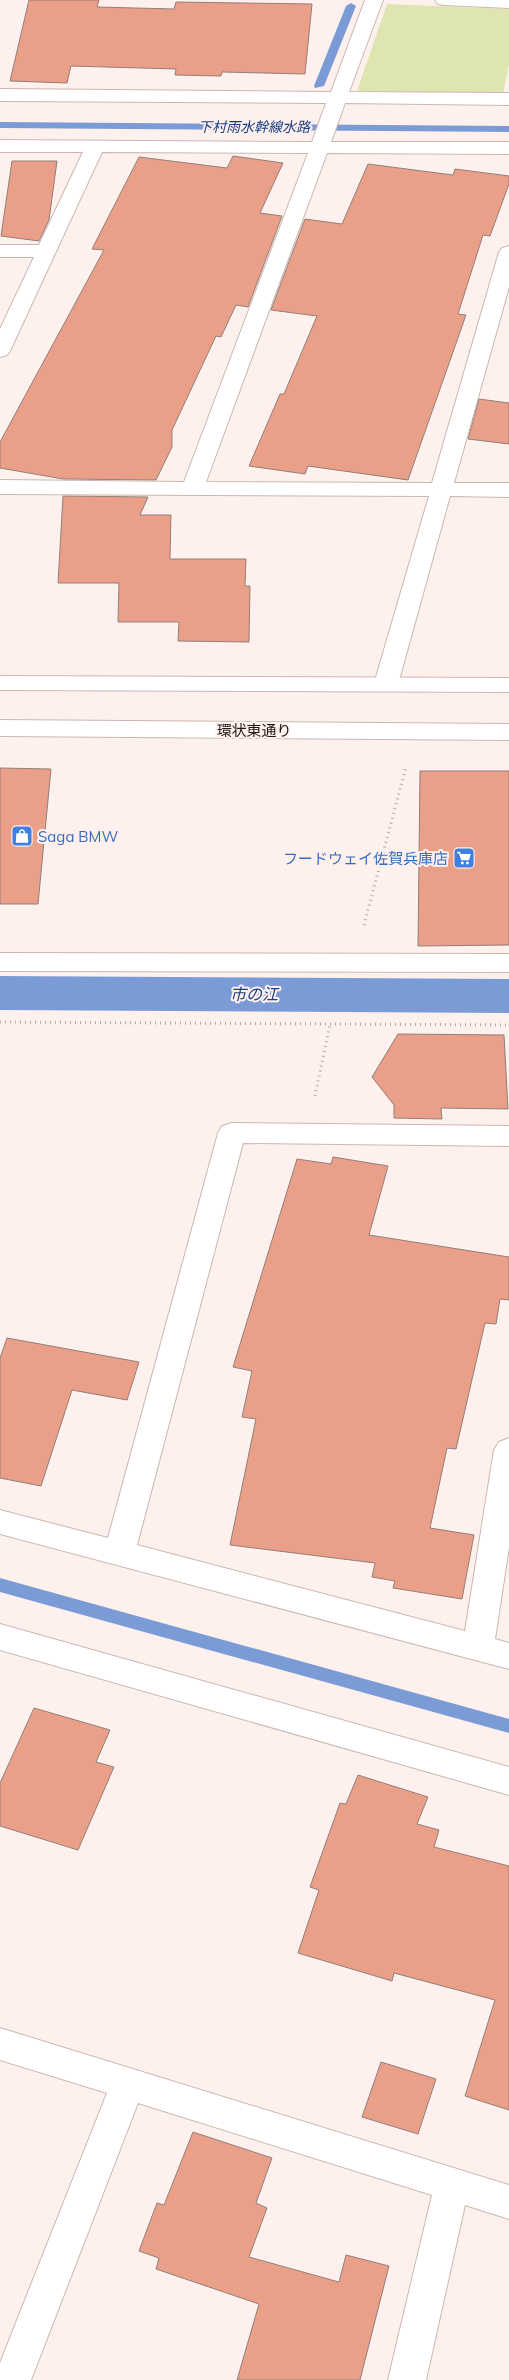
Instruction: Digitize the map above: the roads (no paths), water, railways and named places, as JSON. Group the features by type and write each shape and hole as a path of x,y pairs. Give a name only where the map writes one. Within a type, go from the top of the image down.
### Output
{"street":[{"path":"193,487 374,0"},
{"path":"444,0 509,3"},
{"path":"0,95 336,104 509,99"},
{"path":"0,146 95,147 321,143 509,148"},
{"path":"0,351 95,147"},
{"path":"0,251 46,251"},
{"path":"386,684 443,490 509,252"},
{"path":"0,487 509,490"},
{"path":"0,683 509,685"},
{"name":"環状東通り","path":"0,728 509,732"},
{"path":"0,962 509,964"},
{"path":"119,1554 232,1133 509,1136"},
{"path":"478,1648 509,1450"},
{"path":"0,1522 509,1656"},
{"path":"0,1637 509,1781"},
{"path":"0,2044 509,2202"},
{"path":"12,2380 128,2084"},
{"path":"407,2380 452,2184"}],"waterway":[{"path":"319,86 351,6"},
{"name":"下村雨水幹線水路","path":"0,125 509,129"},
{"name":"市の江","path":"0,993 509,996"},
{"path":"0,1585 509,1726"}],"place":[{"name":"Saga BMW","path":"22,836"},
{"name":"フードウェイ佐賀兵庫店","path":"464,858"}]}
